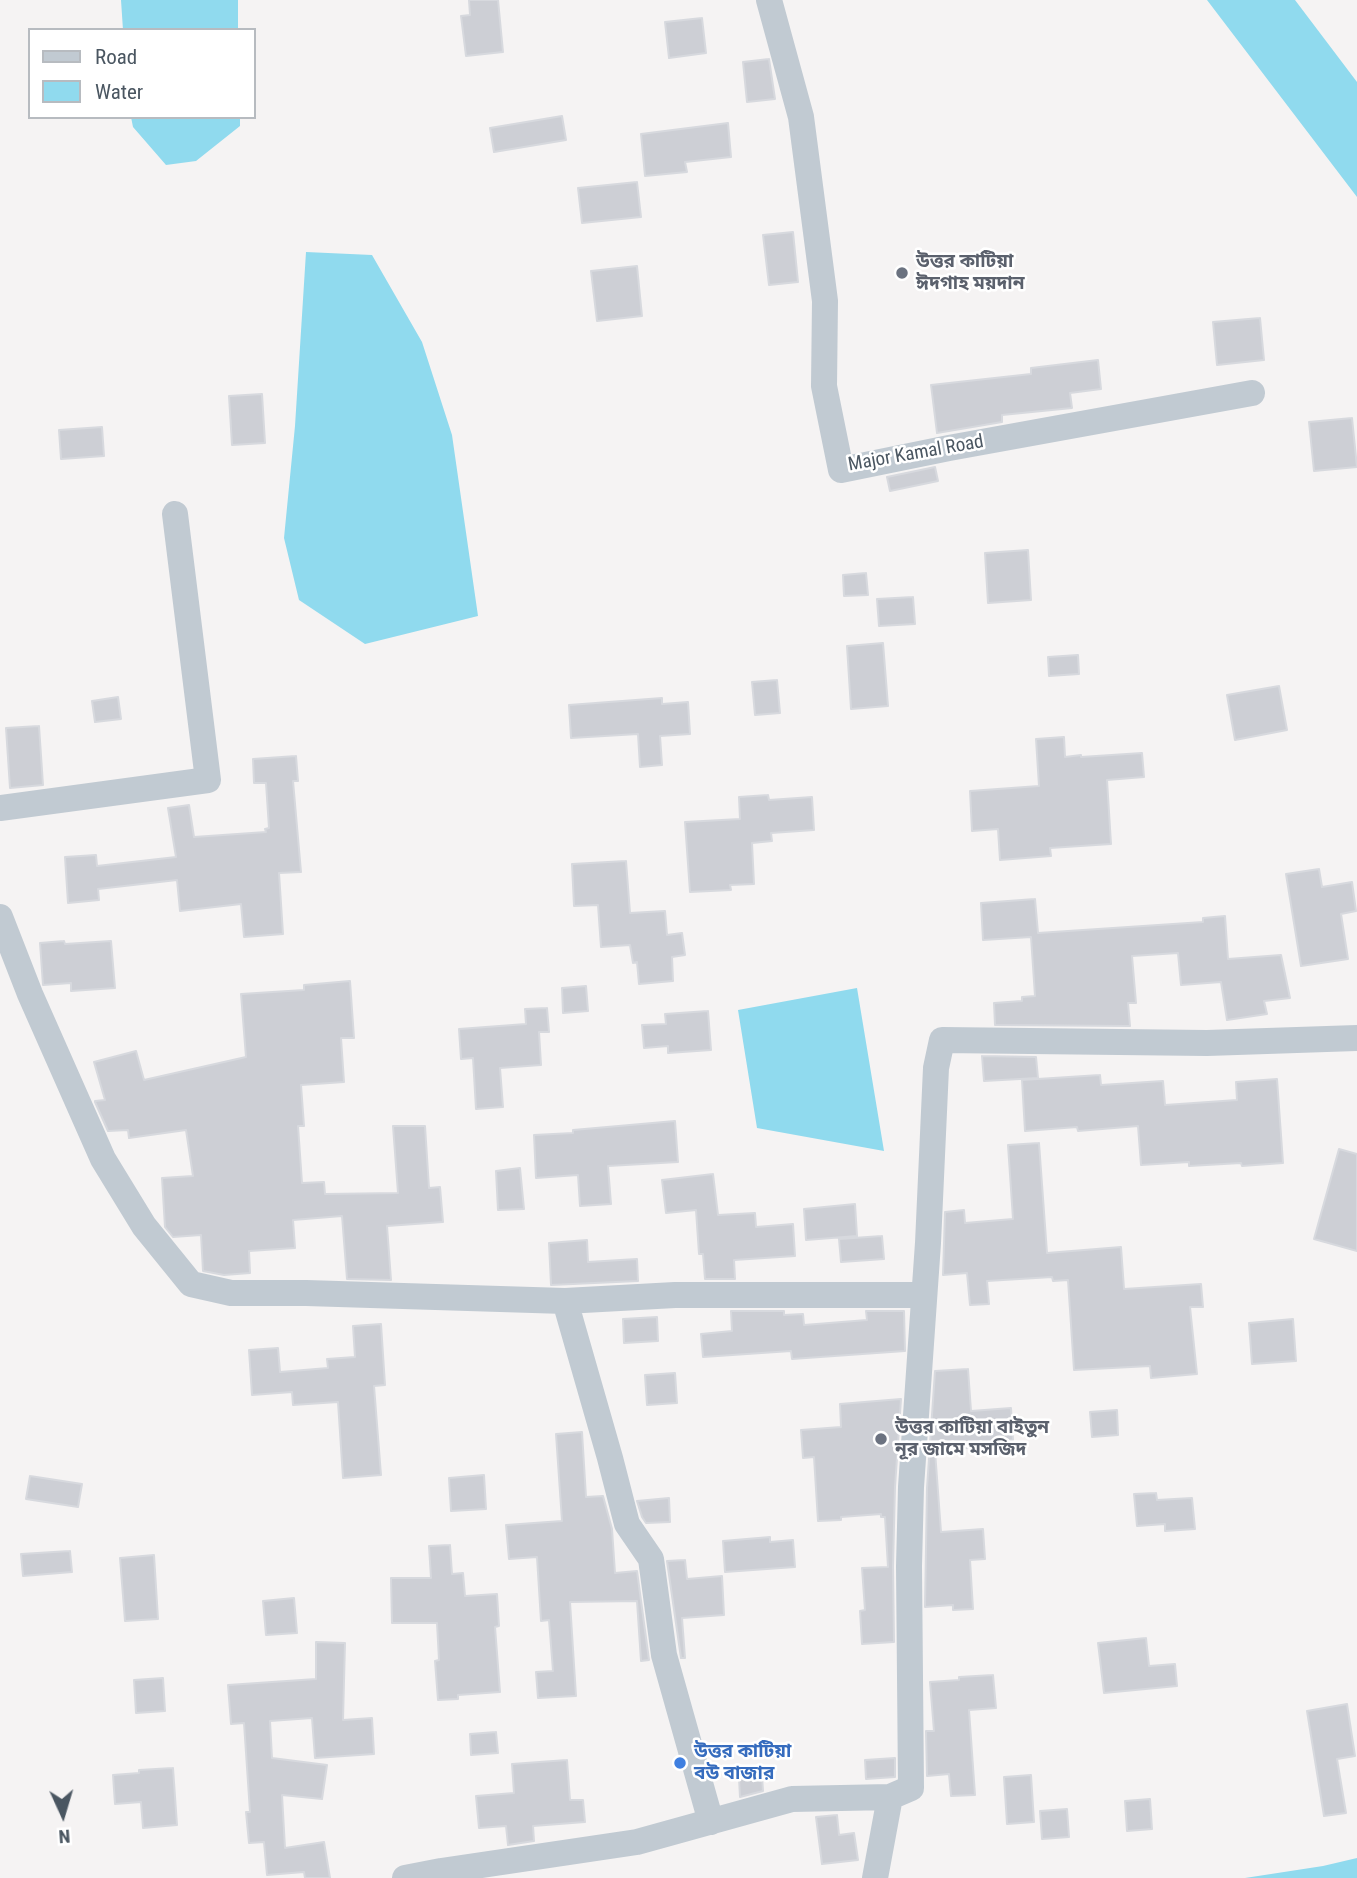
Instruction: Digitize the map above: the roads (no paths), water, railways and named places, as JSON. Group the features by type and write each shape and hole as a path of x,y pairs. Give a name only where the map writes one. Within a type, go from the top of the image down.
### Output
{"street":[{"name":"Major Kamal Road","path":"769,0 801,117 825,301 824,386 841,470 1252,393"},
{"path":"0,808 208,780 175,514"},
{"path":"0,917 30,994 103,1159 144,1226 191,1284 231,1293 565,1301 675,1295 924,1295"},
{"path":"405,1878 637,1842 792,1800 890,1797 911,1788 911,1488 936,1068 942,1040 1207,1043 1357,1038"},
{"path":"565,1301 627,1524 651,1559 664,1655 711,1822"},
{"path":"875,1878 890,1797"}],"water":[{"path":"121,0 238,0 238,28 123,28"},
{"path":"1207,0 1295,0 1357,82 1357,197"},
{"path":"131,119 240,119 240,126 196,161 166,165 133,127"},
{"path":"306,252 372,255 422,342 452,435 478,616 365,644 299,600 284,538 295,426"},
{"path":"857,988 884,1151 757,1128 738,1010"},
{"path":"1357,1858 1357,1878 1245,1878 1323,1866"}],"place":[{"name":"উত্তর কাটিয়া ঈদগাহ ময়দান","path":"902,273"},
{"name":"উত্তর কাটিয়া বাইতুন নূর জামে মসজিদ","path":"881,1439"},
{"name":"উত্তর কাটিয়া বউ বাজার","path":"680,1763"}]}
